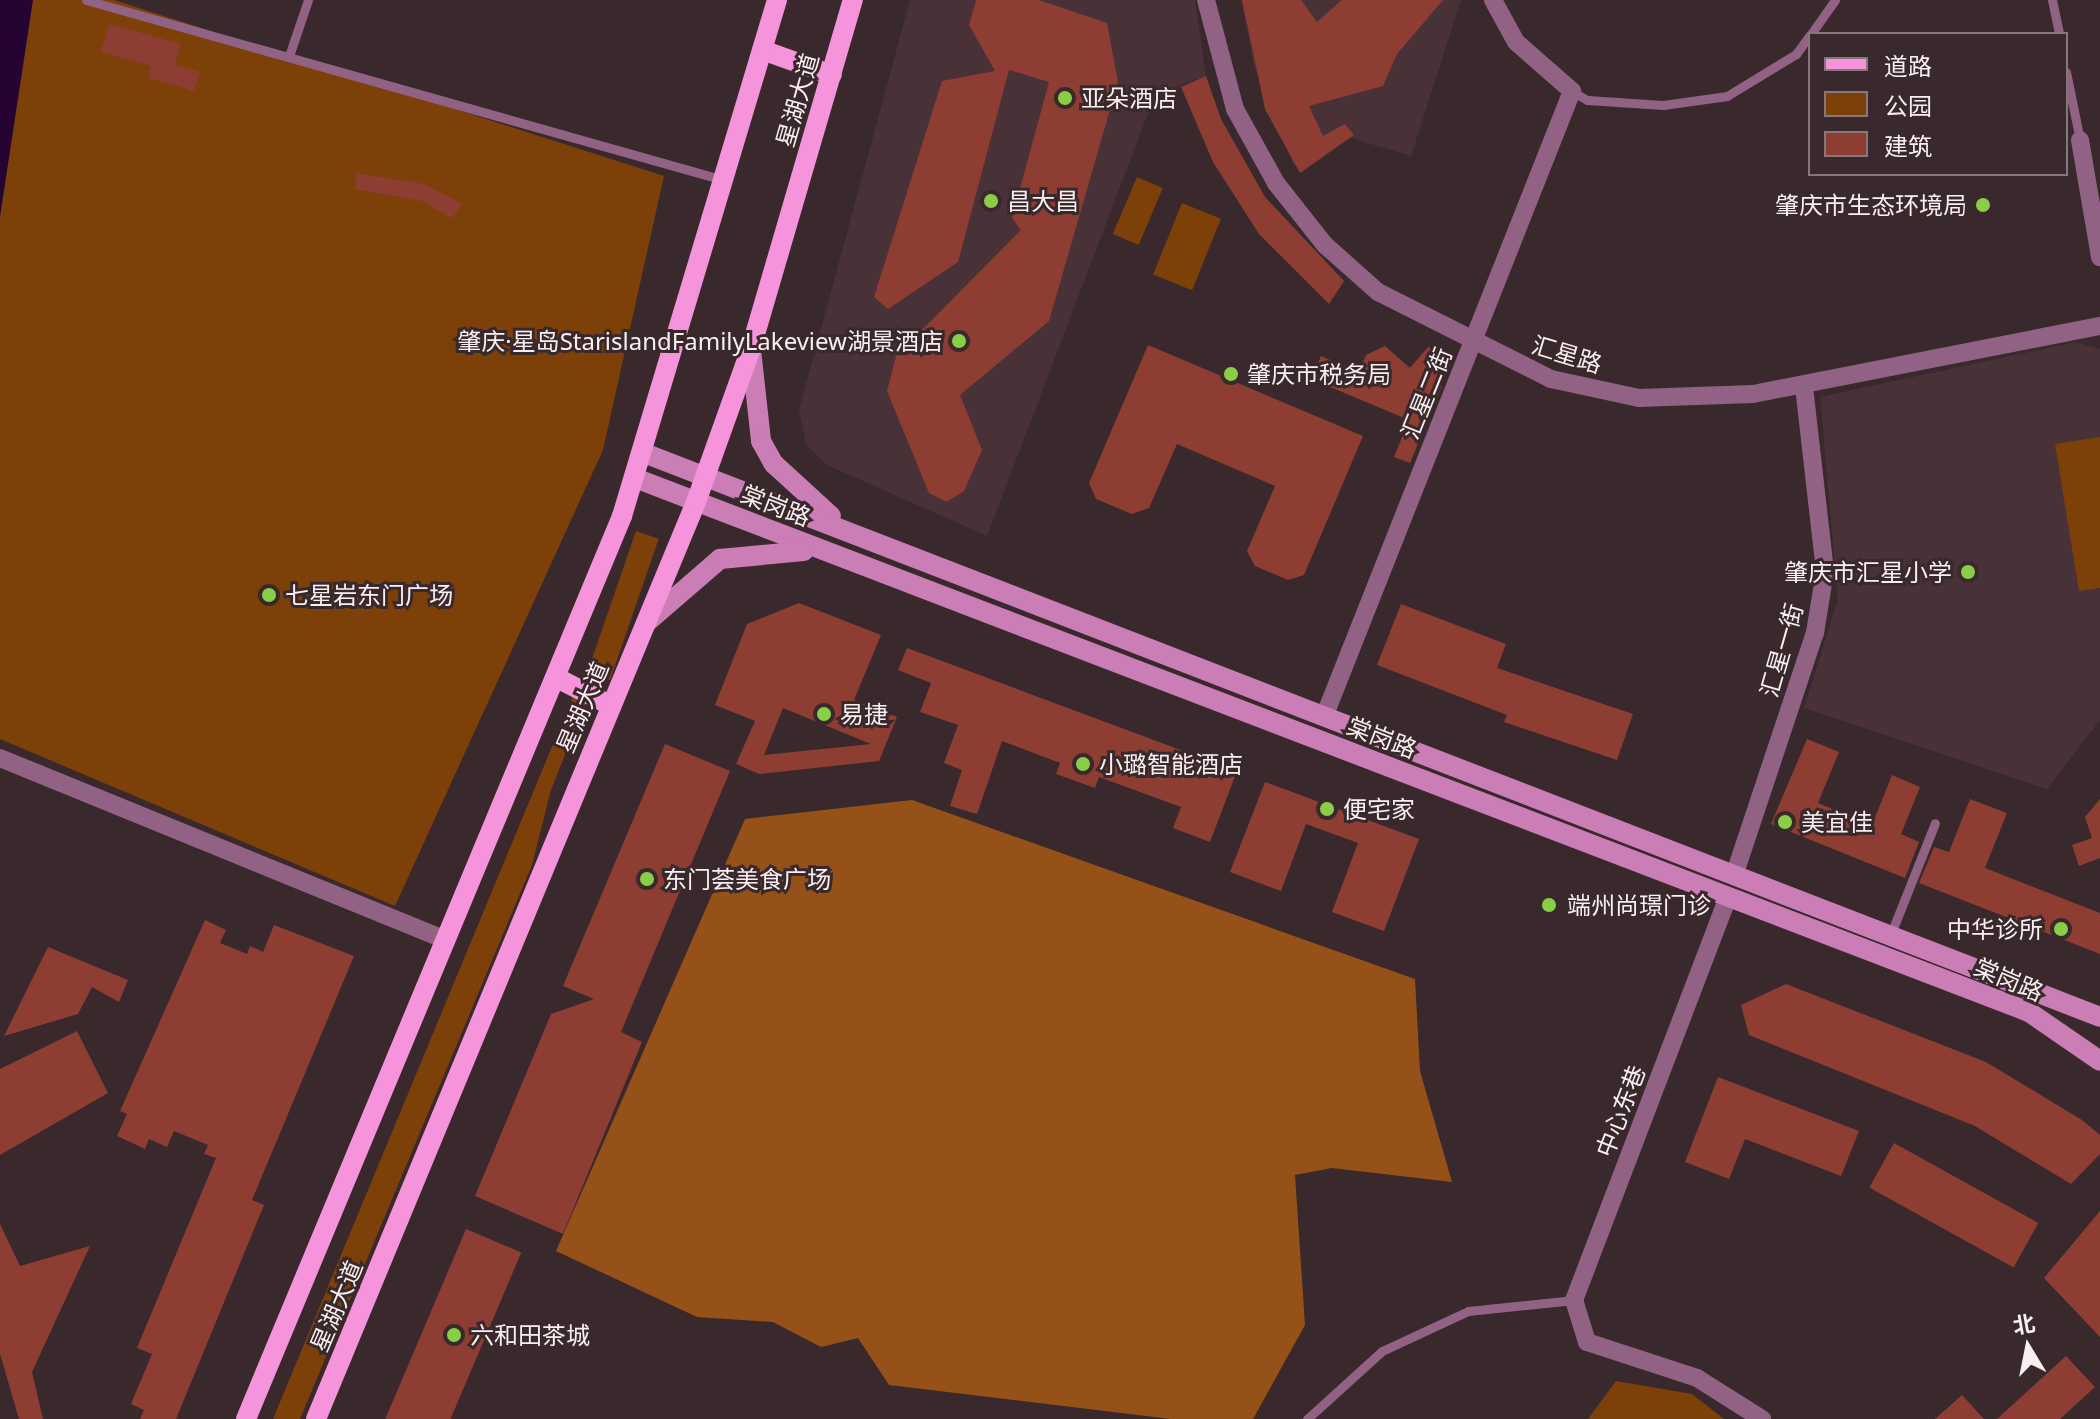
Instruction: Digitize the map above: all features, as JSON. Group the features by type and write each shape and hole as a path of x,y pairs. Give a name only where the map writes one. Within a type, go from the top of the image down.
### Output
{"main road":[{"name":"星湖大道","path":"246,1419 557,678 635,478 777,0"},
{"name":"星湖大道","path":"316,1419 696,502 751,348 853,0"},
{"path":"762,50 832,75"},
{"path":"751,348 761,441 774,464 840,524"},
{"name":"棠岗路","path":"644,453 840,524 1736,870 2076,1002 2100,1017"},
{"name":"棠岗路","path":"635,478 2029,1012 2100,1061"},
{"path":"646,623 720,559 777,548 829,553"},
{"path":"1140,672 1152,645"},
{"path":"557,678 610,705"},
{"path":"2029,1012 2042,989"},
{"path":"2076,1002 2100,1004"}],"street":[{"name":"汇星路","path":"1206,0 1235,109 1276,183 1325,245 1378,292 1471,345 1551,379 1639,398 1804,388 2100,326"},
{"path":"1493,0 1516,42 1572,91"},
{"name":"汇星二街","path":"1326,712 1572,91"},
{"path":"2080,140 2100,257"},
{"name":"汇星一街","path":"1736,870 1815,633 1825,571 1804,388"},
{"path":"0,758 446,940"},
{"name":"中心东巷","path":"1574,1300 1728,897"},
{"path":"1574,1300 1587,1342 1697,1378 1762,1419"}],"lane":[{"path":"86,0 724,180"},
{"path":"289,56 308,0"},
{"path":"1811,32 1835,0"},
{"path":"2052,0 2059,32"},
{"path":"1572,91 1587,100 1663,105 1727,96 1796,54 1808,37"},
{"path":"2068,82 2080,140"},
{"path":"1892,931 1935,823"},
{"path":"1307,1419 1382,1351 1468,1311 1574,1300"}],"shaded area":[{"path":"0,0 33,0 0,217"},
{"path":"910,0 1195,0 1206,76 1155,95 987,536 827,465 806,444 799,410"},
{"path":"1241,0 1461,0 1411,156 1351,138 1294,166 1254,66"},
{"name":"肇庆市汇星小学","path":"2076,342 2100,349 2100,720 2047,789 1804,708 1838,599 1820,397"},
{"path":"912,800 1415,979 1420,1071 1452,1182 1332,1168 1295,1175 1305,1325 1253,1419 1171,1419 889,1385 858,1338 821,1347 773,1322 697,1317 556,1251 745,819"}],"green space":[{"name":"七星岩东门广场","path":"0,0 114,0 664,176 603,450 395,906 0,739"},
{"path":"1137,177 1163,188 1139,245 1113,234"},
{"path":"1182,203 1221,219 1192,290 1153,274"},
{"path":"2100,437 2100,588 2079,591 2055,444"},
{"path":"636,531 659,539 610,680 587,672"},
{"path":"573,696 586,702 551,790 532,865 300,1419 273,1419"},
{"path":"1616,1381 1692,1394 1724,1419 1588,1419"}],"building":[{"path":"976,0 1039,0 1107,23 1118,82 1049,321 960,395 982,450 964,491 947,502 929,493 887,391 896,356 1021,230 1012,218 1049,82 1009,70 958,262 888,309 874,297 942,81 995,71 969,25"},
{"path":"1242,0 1301,0 1317,22 1342,0 1443,0 1397,54 1383,86 1309,106 1323,136 1345,124 1354,135 1300,173 1265,109"},
{"path":"109,24 181,44 175,65 200,72 194,91 148,78 151,66 101,52"},
{"path":"1206,76 1221,119 1265,197 1344,281 1329,304 1259,234 1213,162 1181,87"},
{"path":"356,173 424,184 462,204 452,218 422,201 355,189"},
{"path":"1148,345 1363,436 1304,575 1288,580 1255,566 1247,551 1275,486 1177,444 1149,508 1132,514 1096,499 1089,483"},
{"path":"1385,346 1410,368 1429,346 1440,371 1442,386 1410,463 1394,457 1409,420 1311,379 1321,356 1359,372 1366,355"},
{"path":"799,603 881,635 854,700 897,717 879,761 759,774 736,764 755,721 715,705 747,624","holes":["783,708 871,744 764,755"]},
{"path":"1401,604 1506,644 1497,668 1633,714 1617,760 1504,722 1507,715 1377,665"},
{"path":"907,648 1237,771 1210,842 1173,828 1181,807 1099,777 1095,788 1056,774 1060,763 1002,741 977,814 950,806 962,770 944,763 958,725 920,712 931,683 898,670"},
{"path":"1807,739 1839,752 1818,803 1872,825 1892,775 1920,787 1901,834 1919,842 1905,878 1771,824"},
{"path":"665,744 730,771 621,1032 642,1042 563,1234 475,1196 551,1014 594,999 563,986"},
{"path":"1265,782 1419,839 1384,931 1332,912 1358,843 1306,824 1281,891 1230,872"},
{"path":"1970,799 2007,813 1985,868 2100,913 2100,954 1919,883 1934,847 1949,852"},
{"path":"2100,799 2100,858 2079,866 2072,845 2092,838 2085,817"},
{"path":"205,920 226,930 220,943 247,954 250,946 263,952 274,925 354,956 252,1200 264,1205 176,1419 140,1419 144,1410 131,1404 152,1354 137,1348 216,1158 204,1154 208,1145 174,1131 167,1147 149,1139 145,1149 117,1136 127,1114 120,1111"},
{"path":"48,947 128,980 119,1002 92,987 78,1014 4,1036"},
{"path":"1786,984 1986,1062 2082,1120 2100,1135 2100,1154 2071,1184 1975,1126 1749,1035 1741,1005"},
{"path":"77,1031 108,1093 0,1155 0,1069"},
{"path":"1718,1077 1859,1131 1841,1176 1745,1139 1729,1179 1685,1162"},
{"path":"1894,1143 2038,1223 2014,1268 1869,1188"},
{"path":"2100,1211 2100,1337 2044,1278"},
{"path":"0,1224 20,1266 90,1246 32,1372 43,1419 19,1419 0,1354"},
{"name":"六和田茶城","path":"466,1229 521,1252 451,1419 386,1419"},
{"path":"2066,1356 2095,1387 2060,1419 1997,1419"},
{"path":"1962,1395 1984,1419 1935,1419"}],"place":[{"name":"亚朵酒店","path":"1065,98"},
{"name":"昌大昌","path":"991,201"},
{"name":"肇庆市生态环境局","path":"1983,205"},
{"name":"肇庆·星岛StarislandFamilyLakeview湖景酒店","path":"959,341"},
{"name":"肇庆市税务局","path":"1231,374"},
{"name":"肇庆市汇星小学","path":"1968,572"},
{"name":"七星岩东门广场","path":"269,595"},
{"name":"易捷","path":"824,714"},
{"name":"小璐智能酒店","path":"1083,764"},
{"name":"便宅家","path":"1327,809"},
{"name":"美宜佳","path":"1785,822"},
{"name":"东门荟美食广场","path":"647,879"},
{"name":"端州尚璟门诊","path":"1549,905"},
{"name":"中华诊所","path":"2061,929"},
{"name":"六和田茶城","path":"454,1335"}]}
